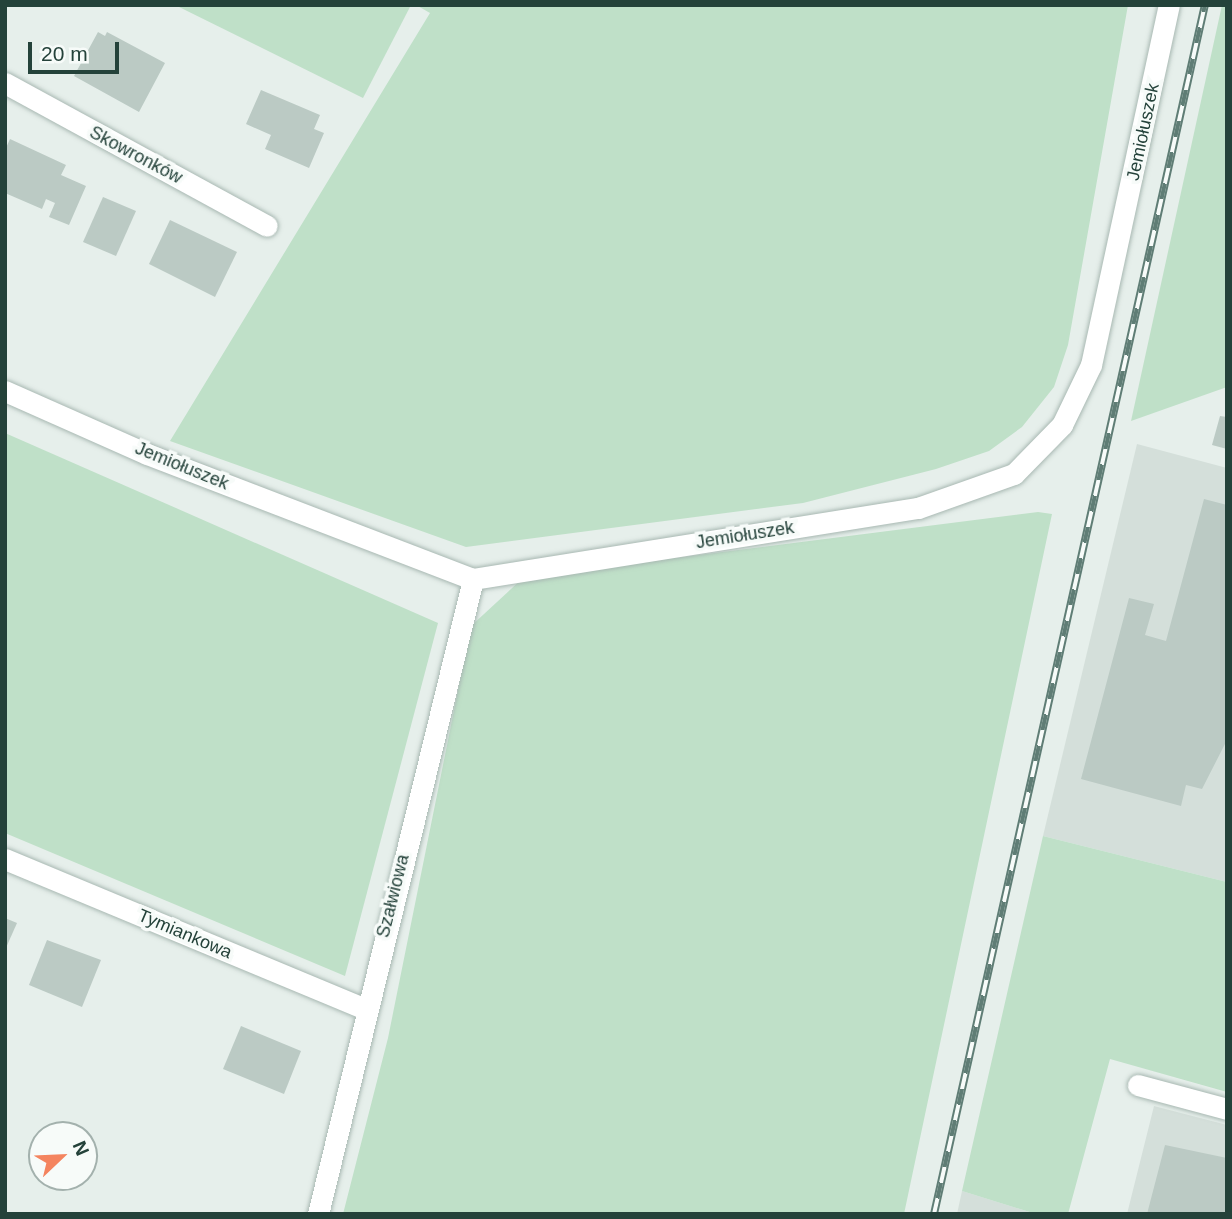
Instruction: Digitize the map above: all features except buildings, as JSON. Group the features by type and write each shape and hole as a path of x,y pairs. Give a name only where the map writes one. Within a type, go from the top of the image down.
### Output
{"street":[{"name":"Jemiołuszek","path":"5,391 147,454 473,579 918,508 1014,474 1062,425 1091,365 1169,5"},
{"name":"Skowronków","path":"5,83 267,226"},
{"name":"Szałwiowa","path":"318,1214 365,1009 473,579"},
{"name":"Tymiankowa","path":"5,859 365,1009"},
{"path":"1138,1085 1227,1109"}],"shaded area":[{"path":"1137,444 1227,468 1227,882 1043,836"},
{"path":"1154,1106 1227,1125 1227,1214 1127,1214"},
{"path":"962,1191 1036,1214 957,1214"}],"green space":[{"path":"175,5 411,5 363,98"},
{"path":"416,5 1128,5 1068,345 1054,387 1022,427 989,451 936,469 803,503 466,547 170,441 430,13"},
{"path":"1222,5 1227,5 1227,387 1131,421"},
{"path":"5,433 438,623 345,976 5,833"},
{"path":"1038,512 1052,514 904,1214 343,1214 388,1038 471,626 524,577"},
{"path":"1043,836 1227,882 1227,1092 1110,1059 1068,1214 1036,1214 962,1191"}],"railway":[{"path":"934,1214 1205,5"}]}
